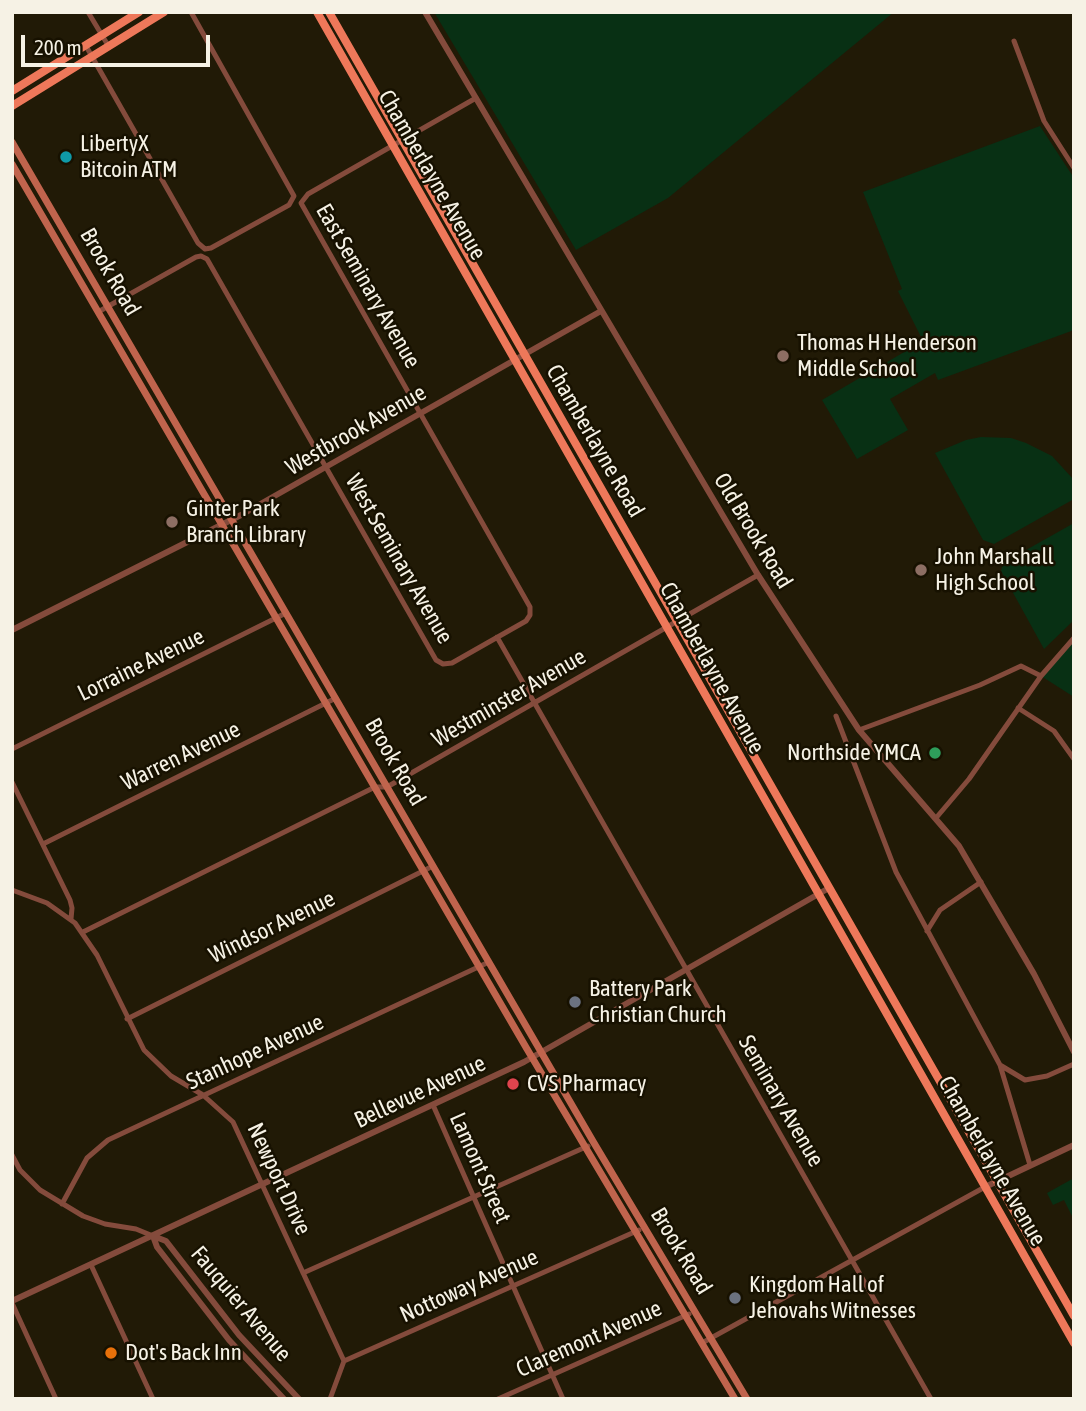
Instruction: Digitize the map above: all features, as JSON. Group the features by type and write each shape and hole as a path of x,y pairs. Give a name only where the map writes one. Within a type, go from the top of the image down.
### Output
{"main road":[{"path":"12,91 139,12"},
{"path":"12,106 164,12"},
{"name":"Chamberlayne Avenue","path":"317,12 1074,1343"},
{"name":"Chamberlayne Road","path":"329,12 829,888"},
{"name":"Brook Road","path":"12,142 594,1143 746,1397"},
{"name":"Brook Road","path":"12,164 532,1058 736,1399"},
{"name":"Chamberlayne Avenue","path":"829,888 1074,1317"}],"street":[{"path":"88,12 109,47"},
{"name":"East Seminary Avenue","path":"92,57 198,243 205,249 214,248 289,205 294,199 293,190 191,12"},
{"name":"Old Brook Road","path":"425,12 758,575 859,730 959,846 1034,974 1074,1052"},
{"path":"1014,41 1041,116 1074,168"},
{"path":"86,46 92,57"},
{"path":"393,145 476,98"},
{"name":"East Seminary Avenue","path":"393,145 301,200 303,208 530,607 530,615 526,621 497,637"},
{"name":"West Seminary Avenue","path":"108,307 201,256 208,261 439,662 446,665 452,663 497,637"},
{"path":"99,313 108,307"},
{"name":"Westbrook Avenue","path":"12,630 232,520 601,311"},
{"name":"Westminster Avenue","path":"83,932 375,787 387,787 758,575"},
{"name":"Lorraine Avenue","path":"12,749 286,613"},
{"name":"Seminary Avenue","path":"497,637 931,1399"},
{"path":"936,818 970,779 1041,676 1074,638"},
{"path":"859,730 980,685 1021,666 1041,676"},
{"name":"Warren Avenue","path":"43,844 335,698"},
{"path":"1018,708 1054,731 1074,759"},
{"path":"836,716 896,872 1000,1065 1030,1165"},
{"path":"12,782 71,904 71,919"},
{"name":"Windsor Avenue","path":"127,1018 433,866"},
{"path":"927,931 940,910 981,882"},
{"name":"Bellevue Avenue","path":"12,1302 532,1058 829,888"},
{"name":"Newport Drive","path":"12,890 39,899 71,919 83,932 97,955 147,1053 171,1076 203,1095 233,1122 344,1361"},
{"name":"Stanhope Avenue","path":"62,1204 87,1158 108,1140 489,962"},
{"path":"1000,1065 1026,1080 1047,1076 1074,1064"},
{"name":"Lamont Street","path":"433,1105 564,1399"},
{"path":"303,1273 594,1143"},
{"path":"702,1343 996,1181 1074,1145"},
{"name":"Fauquier Avenue","path":"12,1155 20,1170 40,1190 62,1204 96,1222 136,1229 166,1241 239,1335 299,1399"},
{"name":"Nottoway Avenue","path":"344,1361 645,1227"},
{"name":"Fauquier Avenue","path":"153,1236 157,1247 229,1340 284,1399"},
{"path":"91,1265 153,1399"},
{"path":"12,1302 56,1399"},
{"name":"Claremont Avenue","path":"498,1399 695,1311"},
{"path":"1063,1324 1074,1317"},
{"path":"330,1399 344,1361"},
{"path":"736,1399 746,1397"}],"green space":[{"path":"434,12 894,12 668,198 576,250"},
{"path":"1040,126 1074,178 1074,330 938,380 935,373 890,399 908,430 857,459 822,400 923,341 898,291 902,289 863,192"},
{"path":"981,437 1011,438 1052,456 1074,480 1074,499 994,544 983,540 935,453"},
{"path":"1074,523 1074,620 1044,649 1001,571 1003,563"},
{"path":"1074,638 1074,697 1041,676"},
{"path":"1074,1178 1074,1220 1064,1200 1053,1205 1047,1193"}],"place":[{"name":"LibertyX Bitcoin ATM","path":"66,157"},
{"name":"Thomas H Henderson Middle School","path":"783,356"},
{"name":"Ginter Park Branch Library","path":"172,522"},
{"name":"John Marshall High School","path":"921,570"},
{"name":"Northside YMCA","path":"935,753"},
{"name":"Battery Park Christian Church","path":"575,1002"},
{"name":"CVS Pharmacy","path":"513,1084"},
{"name":"Kingdom Hall of Jehovahs Witnesses","path":"735,1298"},
{"name":"Dot's Back Inn","path":"111,1353"}]}
